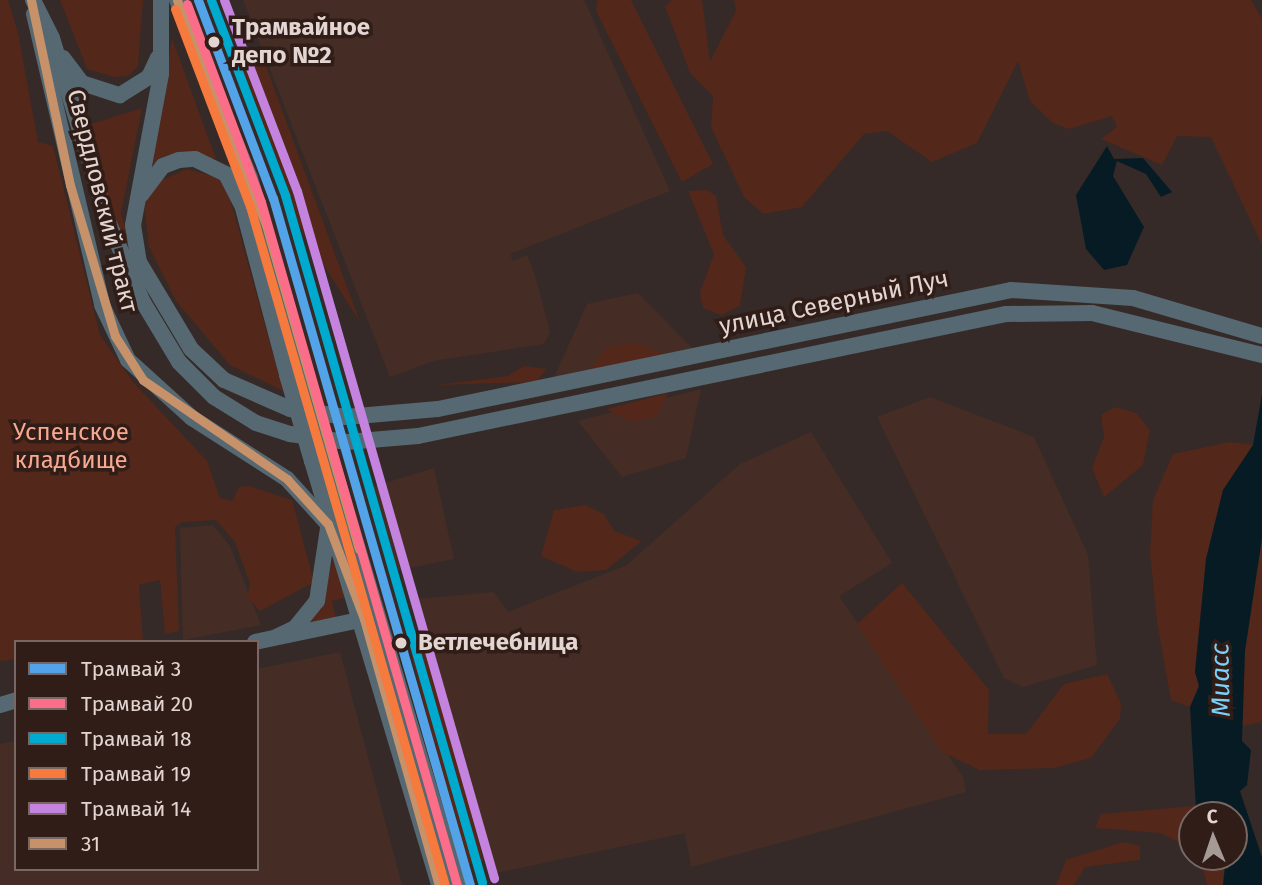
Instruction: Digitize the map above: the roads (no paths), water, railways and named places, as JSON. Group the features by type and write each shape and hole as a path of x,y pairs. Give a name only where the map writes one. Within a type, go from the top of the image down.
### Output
{"main road":[{"path":"32,0 52,38"},
{"name":"Свердловский тракт","path":"32,0 102,305 128,360 192,418 287,479 328,524"},
{"path":"133,225 165,31 161,0"},
{"name":"Свердловский тракт","path":"177,0 266,225 332,462 439,885"},
{"name":"Свердловский тракт","path":"52,38 82,83 120,95 149,77 165,31"},
{"name":"улица Северный Луч","path":"52,38 121,257 178,362 214,397 256,423 337,441 418,436 830,351 1047,311 1092,313 1262,355"},
{"name":"Свердловский тракт","path":"133,225 147,182 163,166 195,159 226,174 243,208 328,524 372,617 458,885"},
{"name":"улица Северный Луч","path":"133,225 139,262 191,349 224,380 259,400 323,416 414,412 720,351 968,297 1054,289 1133,298 1262,336"},
{"path":"276,637 295,628 317,601 328,524"},
{"path":"259,641 372,617"}],"water":[{"path":"1107,146 1114,159 1143,158 1172,192 1161,197 1146,174 1117,161 1113,176 1144,227 1127,265 1104,270 1086,249 1076,195"},
{"name":"Миасс","path":"1262,394 1262,538 1245,651 1242,741 1251,750 1247,785 1240,791 1243,801 1196,801 1190,707 1199,686 1195,672 1206,559 1223,490 1253,445"},
{"name":"Миасс","path":"1248,815 1262,857 1262,885 1223,885 1224,871 1248,871"}],"tram line":[{"name":"3","path":"198,0 273,198 470,885"},
{"name":"18","path":"211,0 285,195 482,882"},
{"name":"14","path":"224,0 297,191 494,878"},
{"name":"20","path":"187,4 261,202 457,885"},
{"name":"19","path":"175,9 250,206 445,885"}],"place":[{"name":"Трамвайное депо №2","path":"214,42"},
{"name":"Ветлечебница","path":"401,643"}],"park label":[{"name":"Успенское кладбище","path":"71,447"}]}
